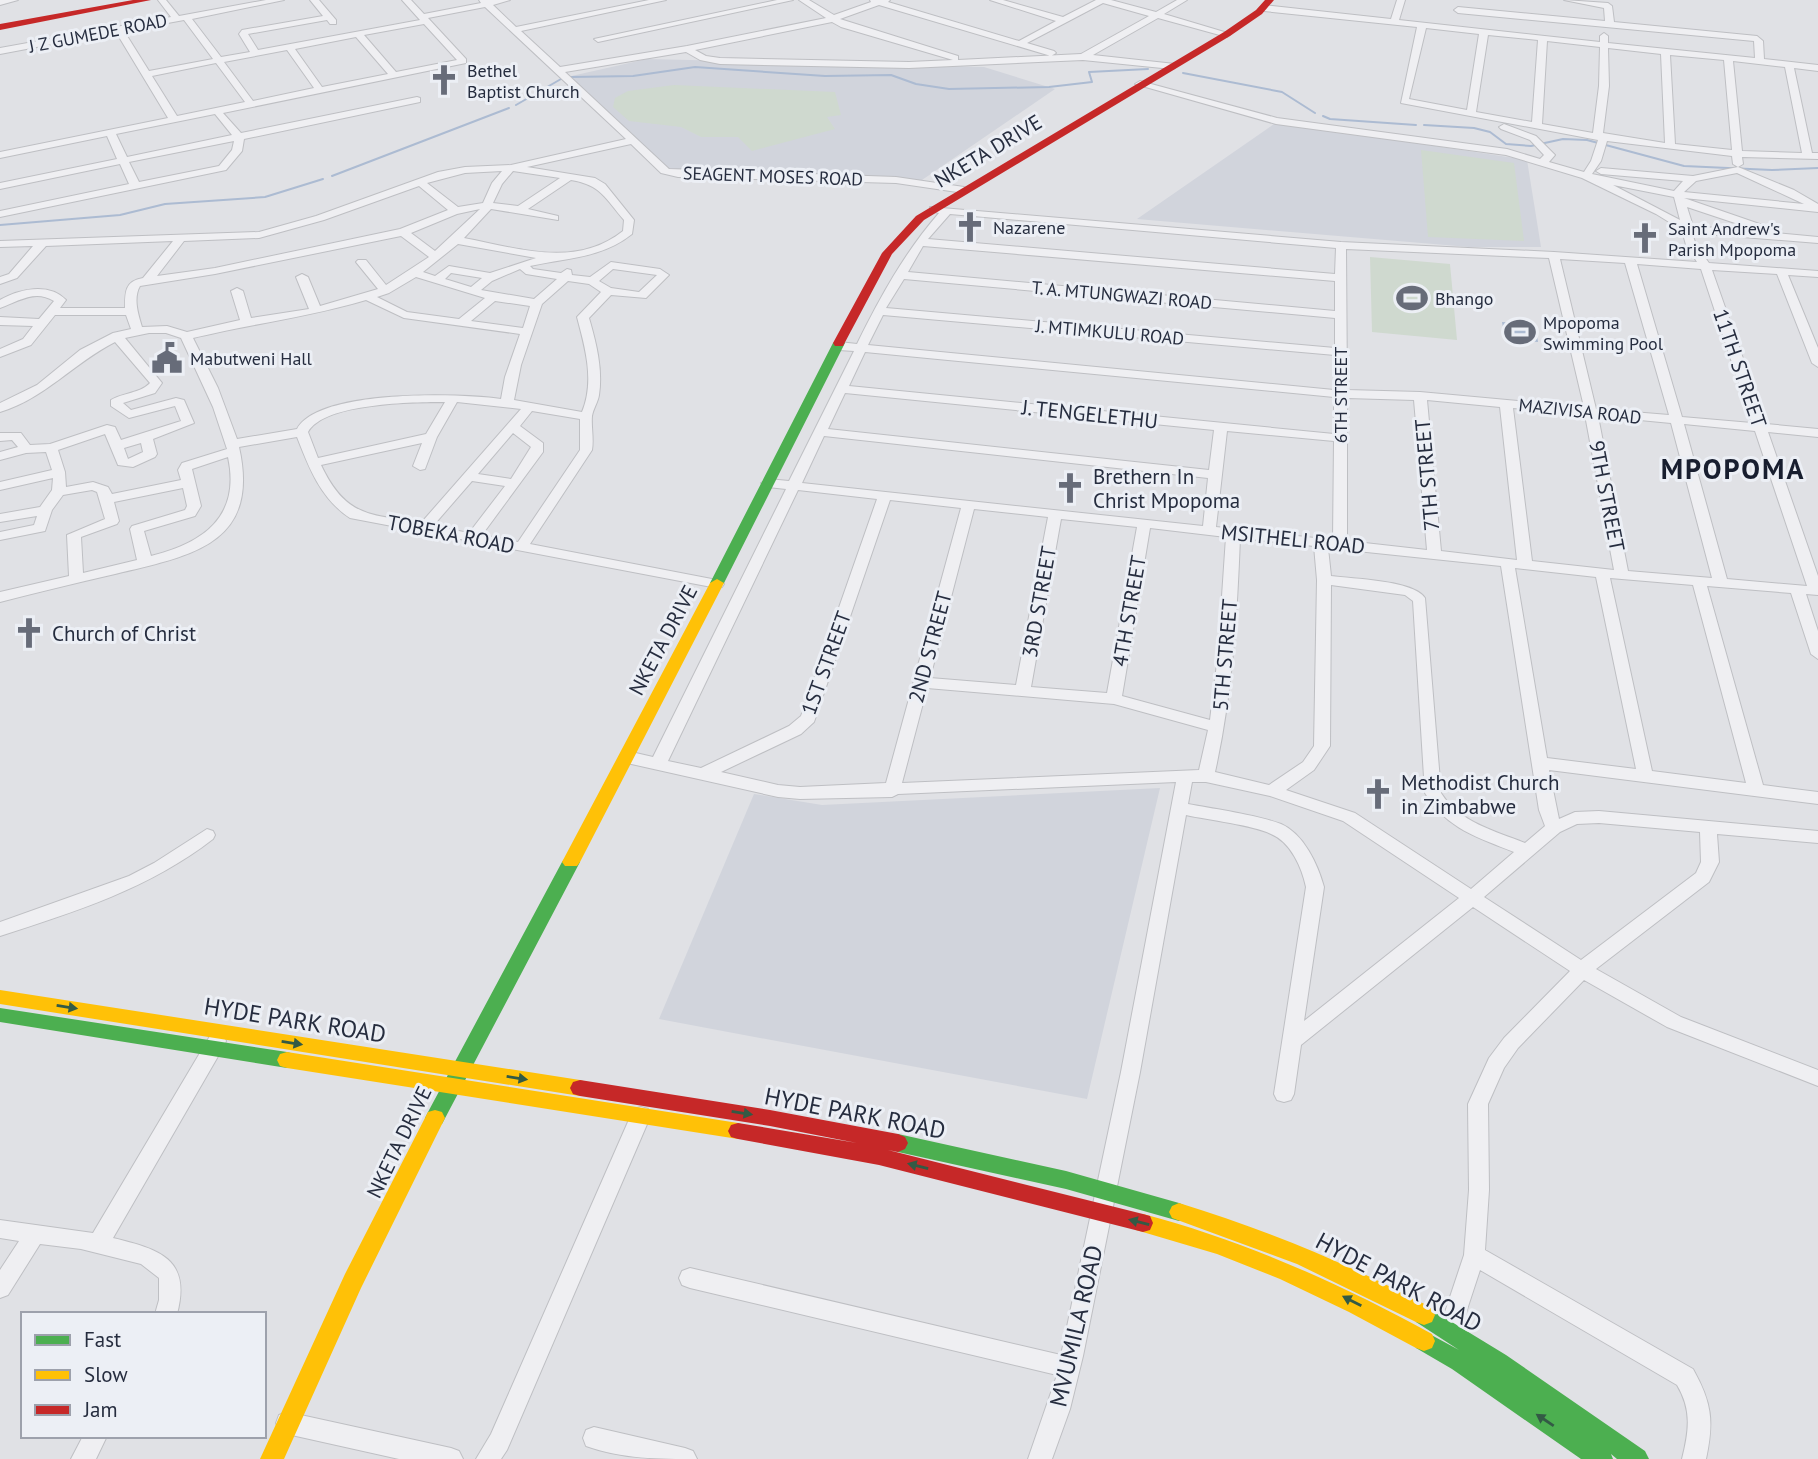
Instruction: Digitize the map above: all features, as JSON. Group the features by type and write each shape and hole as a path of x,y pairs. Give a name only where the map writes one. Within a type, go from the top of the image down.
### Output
{"street":[{"path":"0,2 15,0"},
{"path":"0,27 120,2 147,0"},
{"path":"162,0 219,60 251,104"},
{"name":"J Z GUMEDE ROAD","path":"0,51 279,0"},
{"path":"314,0 345,36"},
{"path":"0,155 463,61 406,0"},
{"path":"146,74 358,34 484,2 506,0"},
{"path":"513,30 578,21 662,0"},
{"path":"559,70 610,49 789,0"},
{"path":"803,0 844,25 964,61"},
{"path":"994,0 1062,20"},
{"path":"1019,44 1101,0 1227,34"},
{"path":"1083,57 1184,0"},
{"path":"1394,23 1401,0"},
{"path":"1569,0 1608,6 1601,135 1596,161 1588,173"},
{"path":"590,32 610,49 687,49 832,19 879,1 1067,57"},
{"name":"SEAGENT MOSES ROAD","path":"484,2 559,70 631,141 670,173 897,180 964,190"},
{"path":"1267,4 1394,23 1818,68"},
{"name":"NKETA DRIVE","path":"272,1459 458,1069 627,757 870,281 887,253 908,228 941,210 964,190 1227,34 1267,4"},
{"path":"1456,30 1459,5 1608,24 1754,38 1759,41 1760,62"},
{"path":"256,53 243,34 245,32 330,17"},
{"path":"1422,26 1404,101 1670,147 1738,163 1818,209"},
{"path":"118,30 174,119"},
{"path":"1473,114 1484,33"},
{"path":"358,34 394,75"},
{"path":"1537,124 1543,39"},
{"path":"289,47 320,90"},
{"path":"687,49 702,58 720,61 909,65 1083,57 1172,65"},
{"path":"1665,52 1670,147"},
{"path":"1728,59 1738,163"},
{"path":"1679,198 1680,188 1693,179 1738,163 1813,156 1789,65"},
{"path":"1140,84 1276,121 1403,141 1507,152 1679,198 1748,222 1781,237"},
{"path":"0,186 417,100"},
{"path":"0,214 222,168 237,151 239,137 217,111"},
{"path":"1473,114 1479,119 1521,133 1541,144 1550,155 1542,163"},
{"path":"110,133 136,187"},
{"path":"0,244 259,235 320,218 453,171 511,168 631,141"},
{"path":"474,290 488,276 523,265 606,247 628,232 631,224 595,181 511,168"},
{"path":"0,408 41,388 84,353 117,336 137,331 167,330 186,336 316,310 385,291 415,273 456,240 488,206 497,183 511,168"},
{"path":"1588,173 1693,179"},
{"path":"1588,173 1688,229 1818,240"},
{"path":"519,210 570,176"},
{"path":"420,182 456,211"},
{"path":"1679,198 1818,209"},
{"name":"11TH STREET","path":"1679,198 1688,229 1687,236 1705,265 1817,591"},
{"path":"137,331 131,312 131,289 148,279 215,271 403,232 456,211 488,206 554,218"},
{"path":"658,764 860,348 879,311 941,210 1341,245 1554,255 1818,274"},
{"path":"403,232 436,257"},
{"path":"259,235 273,259"},
{"path":"148,279 180,239"},
{"path":"456,240 552,258 566,271 565,278 537,303 509,377 507,403"},
{"path":"0,281 13,276 43,242"},
{"path":"920,242 1341,278"},
{"name":"6TH STREET","path":"1340,545 1341,245"},
{"name":"9TH STREET","path":"1554,255 1591,412 1622,574"},
{"path":"1630,260 1721,583"},
{"path":"362,262 385,291"},
{"path":"523,265 530,272 592,281 608,291 642,296 662,273 611,265 592,281"},
{"path":"437,280 449,269 488,276"},
{"path":"1781,271 1818,363"},
{"path":"415,273 493,297 537,303"},
{"name":"T. A. MTUNGWAZI ROAD","path":"902,275 1341,315"},
{"path":"302,277 316,310"},
{"path":"237,291 246,322"},
{"path":"521,547 586,450 589,437 586,416 591,407 593,356 583,315 608,291"},
{"path":"0,304 13,295 48,293 60,300 22,345 0,353"},
{"path":"368,297 398,313 528,332"},
{"path":"461,323 493,297"},
{"path":"52,311 131,312"},
{"name":"J. MTIMKULU ROAD","path":"879,311 1341,352"},
{"path":"0,321 43,323"},
{"path":"117,336 156,383 151,390 124,397 115,403 129,414 176,402 180,403 189,421 117,446"},
{"path":"0,597 145,562 197,546 222,526 239,483 233,448 208,379 186,336"},
{"name":"MAZIVISA ROAD","path":"839,346 1341,394 1420,396 1818,433"},
{"name":"J. TENGELETHU","path":"840,390 1340,438"},
{"name":"7TH STREET","path":"1420,396 1434,554"},
{"path":"76,579 74,535 111,521 137,529 190,513 194,506 184,470 192,462 233,448 302,432 313,419 343,408 453,398 507,403 586,416"},
{"path":"420,466 431,437 453,398"},
{"path":"1506,404 1525,564"},
{"path":"424,528 529,407"},
{"path":"472,538 537,452 538,446 533,439 512,426"},
{"path":"1209,530 1221,427"},
{"path":"0,456 26,449 51,448 107,429 110,430 123,462 133,463 150,454 146,438"},
{"name":"TOBEKA ROAD","path":"302,432 328,490 342,508 355,515 717,584"},
{"path":"821,432 1216,475"},
{"path":"0,437 16,436 26,449"},
{"path":"315,463 431,437"},
{"path":"0,536 40,528 45,510 58,492 58,472 51,448"},
{"path":"0,486 58,472"},
{"path":"469,476 514,484"},
{"path":"107,499 188,483"},
{"name":"MSITHELI ROAD","path":"768,483 1602,573 1817,591"},
{"path":"58,492 93,486 103,490 111,521"},
{"name":"1ST STREET","path":"703,774 794,730 808,718 885,496"},
{"name":"2ND STREET","path":"892,791 969,504"},
{"path":"0,518 45,510"},
{"name":"3RD STREET","path":"1023,690 1055,514"},
{"name":"4TH STREET","path":"1114,699 1144,524"},
{"path":"137,529 145,562"},
{"name":"5TH STREET","path":"1206,776 1218,728 1229,624 1233,532"},
{"path":"1272,790 1311,762 1320,754 1322,746 1324,580 1321,543"},
{"path":"1507,562 1548,810 1554,828"},
{"path":"1602,573 1645,776"},
{"path":"1324,580 1415,594 1420,601 1433,793 1437,803 1452,816 1527,850"},
{"path":"1699,582 1756,790"},
{"path":"1797,589 1818,654"},
{"path":"920,682 1114,699 1218,728"},
{"path":"627,757 778,791 892,791 1185,776 1206,776 1272,790 1349,817 1582,970 1674,1022 1818,1078"},
{"path":"1540,763 1818,798"},
{"name":"MVUMILA ROAD","path":"1040,1459 1050,1437 1068,1367 1105,1202 1185,776"},
{"path":"1179,808 1276,829 1289,837 1313,873 1315,887 1284,1094"},
{"path":"1292,1042 1473,897 1554,828 1575,818 1599,817 1818,837"},
{"path":"1450,1330 1474,1255 1479,1190 1478,1104 1496,1064 1511,1043 1582,970 1703,877 1710,862 1708,828"},
{"path":"0,929 118,888 183,856 207,835"},
{"name":"HYDE PARK ROAD","path":"0,997 449,1088 641,1115 879,1156 1105,1202 1266,1240 1354,1278 1450,1330 1637,1459"},
{"name":"HYDE PARK ROAD","path":"0,1016 458,1069 770,1118 882,1139 1105,1202 1165,1228 1244,1253 1312,1281 1460,1362 1601,1459"},
{"path":"97,1244 217,1040"},
{"path":"488,1459 499,1442 641,1115"},
{"path":"0,1229 97,1244 147,1256 169,1273 170,1300 167,1312"},
{"path":"0,1288 35,1234"},
{"path":"1474,1255 1685,1377 1695,1393 1703,1423 1694,1459"},
{"path":"690,1279 1068,1367"},
{"path":"287,1423 451,1459"},
{"path":"83,1459 95,1438"},
{"path":"594,1438 685,1459"}],"shaded area":[{"path":"647,59 984,67 1055,89 922,180 675,172 668,171 567,77"},
{"path":"674,85 835,92 841,115 827,117 835,129 752,151 738,137 701,137 681,127 629,121 613,107 615,98 628,91"},
{"path":"1277,122 1527,160 1541,247 1469,247 1137,219"},
{"path":"1421,150 1514,163 1524,241 1428,237"},
{"name":"Bhango","path":"1370,257 1450,264 1457,340 1372,332"},
{"path":"1160,788 1087,1099 659,1019 754,794 822,805"}],"water":[{"name":"Mpopoma Swimming Pool","path":"1502,322 1535,324 1538,342 1505,339"}],"waterway":[{"path":"571,77 633,76 695,67 825,76 891,75 916,84 949,89 1049,87 1092,82 1089,72 1148,69"},
{"path":"1183,73 1282,92 1315,113"},
{"path":"516,105 561,79"},
{"path":"332,176 509,108"},
{"path":"1323,116 1330,119 1416,125"},
{"path":"1424,125 1474,128 1490,132 1506,144 1531,146 1563,139 1587,140 1684,166 1772,170 1818,168"},
{"path":"0,225 120,215 165,204 265,197 323,179"}],"traffic: fast":[{"path":"717,583 839,343"},
{"path":"435,1118 571,862"},
{"path":"0,1015 287,1060"},
{"path":"898,1143 1066,1180 1179,1212"},
{"path":"1424,1315 1498,1362 1637,1459"},
{"path":"1424,1341 1460,1362 1601,1459"}],"traffic: slow":[{"path":"571,862 717,583"},
{"path":"0,997 580,1088"},
{"path":"287,1060 738,1131"},
{"path":"272,1459 353,1281 435,1118"},
{"path":"1179,1212 1305,1257 1424,1315"},
{"path":"1143,1223 1217,1245 1288,1272 1424,1341"}],"traffic: jam":[{"path":"0,27 147,0"},
{"path":"839,343 887,253 920,218 1227,34 1259,12 1270,0"},
{"path":"580,1088 770,1118 898,1143"},
{"path":"738,1131 879,1156 1143,1223"}],"place":[{"name":"Bethel Baptist Church","path":"444,80"},
{"name":"Nazarene","path":"970,227"},
{"name":"Saint Andrew's Parish Mpopoma","path":"1645,238"},
{"name":"Bhango","path":"1412,298"},
{"name":"Mpopoma Swimming Pool","path":"1520,332"},
{"name":"Mabutweni Hall","path":"167,358"},
{"name":"Brethern In Christ Mpopoma","path":"1070,488"},
{"name":"Church of Christ","path":"29,633"},
{"name":"Methodist Church in Zimbabwe","path":"1378,794"}],"district":[{"name":"MPOPOMA","path":"1733,468"}]}
